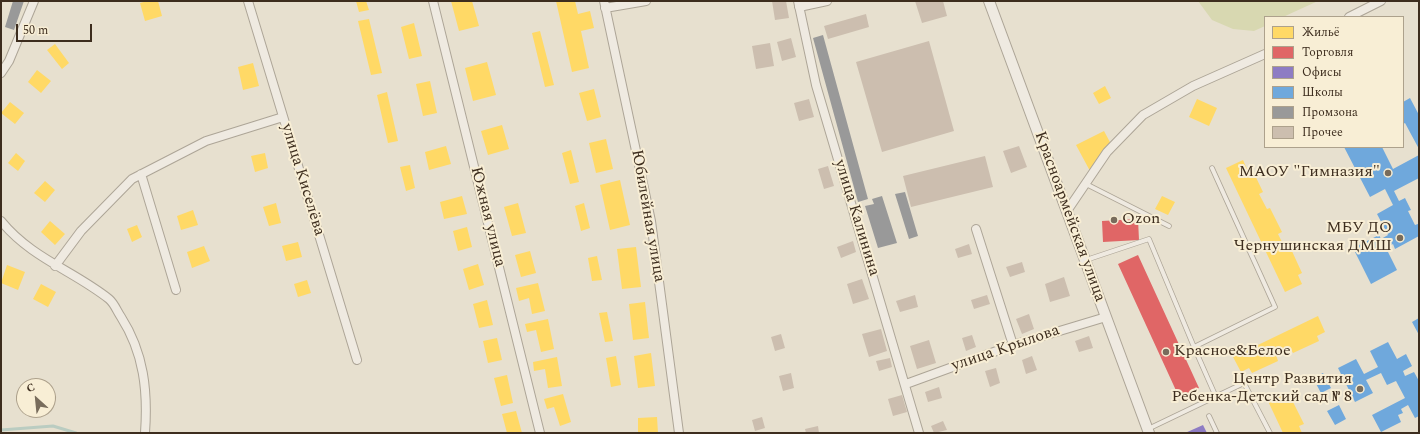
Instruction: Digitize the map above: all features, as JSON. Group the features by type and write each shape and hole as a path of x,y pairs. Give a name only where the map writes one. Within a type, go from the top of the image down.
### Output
{"street":[{"path":"1,73 9,61 34,1"},
{"name":"улица Киселёва","path":"248,1 357,360"},
{"name":"Южная улица","path":"433,1 540,433"},
{"path":"605,4 646,1"},
{"path":"799,4 827,1"},
{"name":"Красноармейская улица","path":"989,1 1149,431"},
{"path":"1351,16 1381,1"},
{"name":"Юбилейная улица","path":"605,4 651,221 679,433"},
{"name":"улица Калинина","path":"799,4 816,85 906,384 919,433"},
{"path":"1067,211 1107,152 1143,115 1193,86 1264,54"},
{"path":"56,266 81,231 132,178 206,140 283,117"},
{"path":"142,174 176,290"},
{"path":"1,221 9,231 36,254 110,300 132,334 142,364 146,418 145,433"},
{"path":"976,230 1013,345"},
{"name":"улица Крылова","path":"906,384 1013,345 1106,317"}],"lane":[{"path":"1194,347 1276,307 1212,168"},
{"path":"1085,183 1169,226"},
{"path":"1086,260 1149,239 1216,397"},
{"path":"1149,431 1244,383 1270,433"},
{"path":"1209,416 1217,433"}],"green space":[{"path":"1198,1 1318,1 1285,16 1264,16 1264,26 1254,31 1233,29 1212,20"}],"building: Жильё":[{"path":"147,1 158,1 162,16 145,21 140,3"},
{"path":"356,1 366,1 369,10 359,12"},
{"path":"451,1 472,1 479,26 459,31"},
{"path":"556,1 575,1 578,14 590,11 594,28 581,31 589,68 572,72"},
{"path":"369,19 382,73 371,75 358,21"},
{"path":"414,23 422,56 409,59 401,27"},
{"path":"540,31 554,85 545,87 532,33"},
{"path":"55,44 69,63 62,69 47,50"},
{"path":"487,62 496,95 473,101 465,68"},
{"path":"253,63 259,86 243,90 238,67"},
{"path":"37,70 51,81 41,93 28,82"},
{"path":"430,81 437,113 423,116 416,84"},
{"path":"1105,86 1111,98 1099,104 1093,93"},
{"path":"594,89 601,117 587,121 579,93"},
{"path":"387,92 398,141 388,143 377,95"},
{"path":"1197,99 1217,108 1209,126 1189,117"},
{"path":"10,102 24,113 15,124 1,113"},
{"path":"502,125 509,149 488,155 481,131"},
{"path":"1104,131 1111,144 1090,171 1076,145"},
{"path":"606,139 613,169 596,173 589,143"},
{"path":"446,146 451,164 429,170 425,152"},
{"path":"571,150 579,182 570,184 562,153"},
{"path":"16,153 25,161 18,171 8,163"},
{"path":"265,153 268,168 255,172 251,156"},
{"path":"1243,160 1247,169 1251,167 1263,192 1259,194 1267,209 1270,208 1282,232 1278,234 1286,250 1291,249 1302,273 1298,275 1302,284 1285,292 1226,168"},
{"path":"410,165 415,188 406,191 400,167"},
{"path":"620,180 630,225 610,230 600,185"},
{"path":"45,181 55,190 45,202 34,193"},
{"path":"462,196 467,214 444,219 440,202"},
{"path":"1162,196 1175,202 1168,215 1155,209"},
{"path":"276,203 281,223 269,226 263,207"},
{"path":"518,203 526,233 512,236 504,207"},
{"path":"584,203 590,228 581,231 575,206"},
{"path":"193,210 198,225 181,230 177,216"},
{"path":"50,221 65,234 55,245 41,232"},
{"path":"137,225 142,237 132,242 127,229"},
{"path":"467,227 472,247 458,251 453,231"},
{"path":"298,242 302,257 286,261 282,246"},
{"path":"204,246 210,261 192,268 187,252"},
{"path":"636,247 641,287 622,289 617,249"},
{"path":"530,251 536,273 521,277 515,255"},
{"path":"597,256 602,280 592,281 588,258"},
{"path":"478,264 484,285 469,290 463,269"},
{"path":"7,265 25,272 18,290 1,283"},
{"path":"307,280 311,293 298,297 294,284"},
{"path":"538,283 545,311 532,314 529,298 519,301 516,288"},
{"path":"41,284 56,292 48,307 33,299"},
{"path":"487,300 493,325 479,328 473,304"},
{"path":"645,302 649,338 633,340 629,304"},
{"path":"607,312 613,341 605,342 599,313"},
{"path":"1318,316 1325,332 1317,336 1319,341 1293,353 1290,348 1276,355 1278,361 1252,373 1249,368 1241,372 1233,357"},
{"path":"548,319 554,349 541,352 536,330 527,332 525,324"},
{"path":"497,338 502,360 488,363 483,341"},
{"path":"651,353 655,386 638,388 634,356"},
{"path":"616,356 621,385 611,387 606,358"},
{"path":"557,357 562,386 548,388 545,369 534,371 533,362"},
{"path":"507,375 513,403 501,406 494,378"},
{"path":"1282,392 1286,400 1291,398 1304,424 1299,426 1302,433 1283,433 1267,399"},
{"path":"563,394 571,422 560,426 554,407 547,409 544,399"},
{"path":"516,411 522,433 507,433 502,414"},
{"path":"657,417 658,433 638,433 638,418"}],"building: Торговля":[{"path":"1138,219 1139,240 1103,242 1102,221"},
{"path":"1138,255 1199,388 1179,397 1118,264"}],"building: Офисы":[{"path":"1203,425 1207,433 1185,433"}],"building: Школы":[{"name":"МАОУ \"Гимназия\"","path":"1410,98 1419,115 1419,149 1404,124 1404,101"},
{"path":"1345,148 1382,148 1393,169 1419,155 1419,178 1394,191 1399,201 1405,198 1411,210 1408,211 1415,225 1418,224 1419,236 1395,249 1393,244 1386,248 1397,270 1371,284 1353,248 1379,235 1381,239 1388,235 1377,214 1393,205 1385,189 1370,197"},
{"path":"1419,318 1419,335 1412,322"},
{"name":"Центр Развития Ребенка-Детский сад № 8","path":"1388,342 1397,359 1406,354 1412,366 1403,371 1405,376 1414,372 1419,381 1419,416 1415,418 1408,405 1401,409 1403,413 1398,415 1401,422 1381,432 1372,415 1405,398 1396,381 1387,385 1381,373 1366,380 1373,393 1355,402 1338,368 1356,359 1364,374 1378,367 1370,351"},
{"path":"1323,373 1331,388 1321,393 1313,378"},
{"path":"1339,405 1346,419 1335,425 1327,411"}],"building: Промзона":[{"path":"13,1 24,1 14,30 5,27"},
{"path":"823,35 868,199 858,202 813,38"},
{"path":"905,192 918,236 909,239 895,194"},
{"path":"882,196 897,243 878,248 865,206 874,204 872,199"}],"building: Прочее":[{"path":"772,1 786,1 789,18 775,20"},
{"path":"915,1 943,1 947,16 922,23"},
{"path":"866,14 869,27 828,39 824,26"},
{"path":"791,38 796,57 782,61 777,42"},
{"path":"929,41 954,131 882,152 856,62"},
{"path":"770,43 774,66 756,69 752,46"},
{"path":"809,99 814,117 799,121 794,103"},
{"path":"1019,146 1027,167 1011,173 1003,151"},
{"path":"985,156 993,187 911,207 903,176"},
{"path":"828,166 834,186 824,189 818,169"},
{"path":"853,241 856,252 841,258 837,247"},
{"path":"969,244 972,254 958,258 955,249"},
{"path":"1022,262 1025,272 1010,277 1006,267"},
{"path":"1064,277 1070,296 1050,302 1045,284"},
{"path":"862,279 869,299 853,304 847,284"},
{"path":"915,295 918,307 900,312 896,301"},
{"path":"987,295 990,304 974,309 971,300"},
{"path":"1029,314 1034,329 1022,334 1016,319"},
{"path":"881,329 887,351 869,357 862,334"},
{"path":"781,334 785,348 775,351 771,337"},
{"path":"972,335 976,347 966,351 962,338"},
{"path":"1089,336 1093,348 1079,352 1075,341"},
{"path":"929,340 936,363 917,369 910,346"},
{"path":"1032,356 1037,370 1026,374 1022,360"},
{"path":"890,358 892,367 879,371 876,361"},
{"path":"996,368 1000,383 990,387 985,371"},
{"path":"791,373 794,388 783,391 779,376"},
{"path":"939,387 942,398 928,402 925,392"},
{"path":"902,395 907,412 893,416 888,399"},
{"path":"762,417 765,428 755,431 752,420"},
{"path":"943,421 947,430 934,433 931,426"},
{"path":"818,426 819,433 806,433 805,429"}],"waterway":[{"path":"1,430 53,426 76,433"}],"place":[{"name":"МАОУ \"Гимназия\"","path":"1388,173"},
{"name":"Ozon","path":"1114,220"},
{"name":"МБУ ДО Чернушинская ДМШ","path":"1400,238"},
{"name":"Красное&Белое","path":"1166,352"},
{"name":"Центр Развития Ребенка-Детский сад № 8","path":"1360,389"}]}
